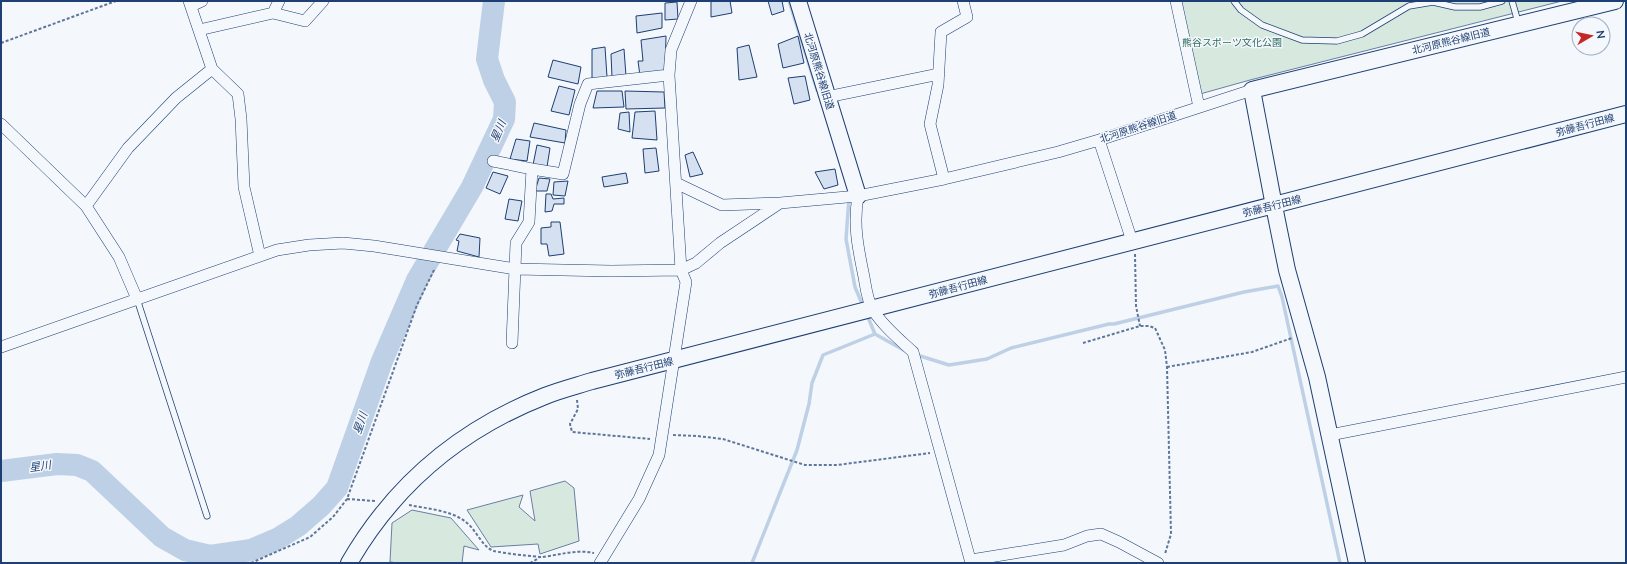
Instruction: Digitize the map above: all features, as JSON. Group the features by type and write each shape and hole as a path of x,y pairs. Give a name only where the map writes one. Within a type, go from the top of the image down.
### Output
{"main road":[{"name":"北河原熊谷線旧道","path":"798,1 858,196"},
{"name":"北河原熊谷線旧道","path":"1252,90 1615,1"},
{"path":"1252,90 1287,270 1318,377 1357,563"},
{"name":"弥藤吾行田線","path":"349,563 363,538 392,502 420,473 452,446 510,412 545,396 673,360 1626,114"}],"street":[{"path":"202,1 190,3 212,69 238,94 241,119 244,186 260,256"},
{"path":"273,12 279,1"},
{"path":"199,30 273,12 305,21 323,1"},
{"path":"602,559 639,499 659,455 686,282 681,270 669,75 671,50 691,1"},
{"path":"944,179 930,124 938,85 941,32 967,16 963,1"},
{"path":"1176,1 1199,107"},
{"path":"86,206 128,148 176,98 212,69"},
{"path":"827,97 939,74"},
{"path":"493,161 563,174 580,104 588,84 669,75"},
{"name":"北河原熊谷線旧道","path":"858,196 944,179 1058,152 1252,90"},
{"path":"1,124 86,206 119,257 137,299"},
{"path":"1099,140 1132,241"},
{"path":"512,344 516,243 528,222 532,169"},
{"path":"676,183 722,205 780,203 858,196 855,212 855,234 867,296 872,309 913,352 971,562 1064,545 1087,536 1101,534 1160,560"},
{"path":"1,347 260,256 284,249 343,243 412,252 440,258 515,269 611,271 681,270 696,263 726,239 780,203"},
{"path":"1330,435 1626,377"}],"lane":[{"path":"1234,1 1241,10 1262,25 1302,40 1337,41 1362,34 1409,6 1433,2 1455,7 1480,7 1502,1"},
{"path":"1512,1 1518,25"},
{"path":"137,299 207,516"}],"path":[{"path":"1,43 116,1"},
{"path":"1132,241 1135,256 1136,306 1140,326"},
{"path":"251,563 310,537 333,517 347,499 417,305 440,258"},
{"path":"1083,343 1140,326 1149,326 1155,328 1165,350 1167,367 1170,534 1166,553 1160,560"},
{"path":"1167,367 1252,352 1305,333"},
{"path":"574,387 578,409 570,424 572,432 661,437 697,436 723,439 805,465 851,464 941,452"},
{"path":"347,499 392,502 445,512 466,522 476,531 483,544 493,551 540,557 583,550 602,559"},
{"path":"530,563 540,557"}],"green space":[{"name":"熊谷スポーツ文化公園","path":"1181,1 1562,1 1200,94"},
{"path":"565,481 574,488 579,541 540,554 538,544 491,547 467,510 523,495 519,507 535,521 530,491"},
{"path":"412,510 451,518 479,550 464,546 462,563 390,562 392,523"}],"building":[{"path":"711,1 730,1 732,13 711,17"},
{"path":"768,1 782,1 784,11 772,15"},
{"path":"677,2 678,19 665,20 665,3"},
{"path":"662,13 662,28 637,33 636,16"},
{"path":"666,36 665,73 640,76 638,61 643,61 641,40"},
{"path":"798,36 804,63 783,68 778,44"},
{"path":"749,45 757,77 739,80 737,48"},
{"path":"605,47 607,77 592,79 592,49"},
{"path":"624,49 626,76 612,77 611,54"},
{"path":"553,60 581,67 578,84 548,77"},
{"path":"805,76 810,100 794,104 788,78"},
{"path":"559,86 575,90 569,115 551,111"},
{"path":"597,91 622,91 624,107 593,108"},
{"path":"625,91 664,92 665,108 626,109"},
{"path":"655,111 657,140 632,138 635,112"},
{"path":"629,112 630,132 618,129 620,113"},
{"path":"534,123 566,130 565,143 530,137"},
{"path":"516,139 530,141 527,161 510,159"},
{"path":"537,145 550,148 547,167 533,165"},
{"path":"656,148 659,171 645,173 643,149"},
{"path":"693,152 703,174 690,177 685,155"},
{"path":"835,169 838,185 824,189 815,172"},
{"path":"493,172 508,176 500,194 486,188"},
{"path":"626,173 628,183 604,187 602,177"},
{"path":"539,178 550,179 547,191 535,191"},
{"path":"568,181 565,196 553,195 554,182"},
{"path":"546,194 551,194 553,199 564,198 564,204 554,204 552,211 545,212"},
{"path":"509,199 522,201 518,221 505,219"},
{"path":"551,222 560,222 564,254 549,256 547,244 541,244 541,228 551,227"},
{"path":"460,234 480,238 479,257 457,251 459,241 456,240"}],"waterway":[{"name":"星川","path":"1,471 57,464 77,465 92,471 162,537 185,550 210,556 251,550 277,539 298,526 321,506 337,488 382,361 417,280 472,187 504,119 505,102 494,80 487,59 494,1"},
{"path":"789,1 817,90"},
{"path":"849,199 846,239 855,287 863,306"},
{"path":"917,355 949,365 987,359 1011,348 1244,292 1278,286 1282,297 1340,563"},
{"path":"867,315 875,334 907,352"},
{"path":"752,563 797,450 809,404 812,383 823,355 875,334"}]}
